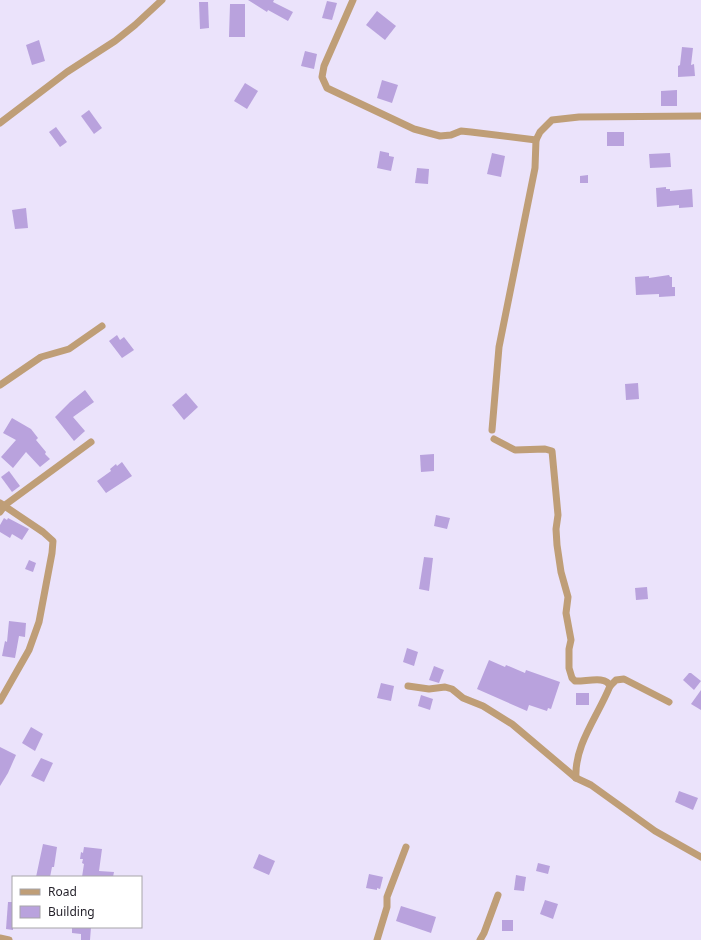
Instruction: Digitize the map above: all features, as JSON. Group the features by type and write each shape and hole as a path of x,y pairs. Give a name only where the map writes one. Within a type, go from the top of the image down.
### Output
{"street":[{"path":"0,123 67,72 115,41 162,0"},
{"path":"353,0 324,66 322,77 327,88 414,129 440,136 461,132 483,133 536,140"},
{"path":"492,430 499,347 535,168 536,140 540,132 552,120 585,117 701,116"},
{"path":"0,385 41,357 69,349 102,326"},
{"path":"494,439 515,450 545,449 552,451 558,515 556,529 557,545 561,572 568,597 566,613 571,640 569,649 569,668 572,678 575,681 604,680 609,683 610,686"},
{"path":"0,512 2,504 91,442"},
{"path":"0,701 29,650 40,622 53,541 43,532 2,504"},
{"path":"576,778 576,767 581,749 610,686 616,680 624,679 669,702"},
{"path":"408,686 429,689 445,687 452,689 463,698 483,706 512,724 576,778 591,785 655,831 701,857"},
{"path":"377,940 387,907 387,897 406,847"},
{"path":"480,940 498,895"},
{"path":"0,938 9,940"}],"building":[{"path":"248,0 274,0 273,2 293,12 288,21 268,10 267,12"},
{"path":"327,1 337,3 332,20 322,18"},
{"path":"199,2 208,2 209,28 200,29"},
{"path":"230,4 245,4 245,37 229,37"},
{"path":"377,11 396,26 385,40 366,25"},
{"path":"39,40 45,61 32,65 26,45"},
{"path":"682,47 693,48 691,65 694,64 695,76 678,77 678,66 680,65"},
{"path":"305,51 317,54 314,69 301,66"},
{"path":"382,80 398,85 392,103 377,98"},
{"path":"245,83 258,91 247,109 234,101"},
{"path":"677,90 677,106 661,106 661,91"},
{"path":"89,110 102,128 94,134 81,116"},
{"path":"56,127 67,142 60,147 49,132"},
{"path":"607,132 624,132 624,146 607,146"},
{"path":"380,151 389,153 389,156 394,157 391,171 377,168"},
{"path":"492,153 505,156 501,177 487,174"},
{"path":"670,153 671,167 650,168 649,154"},
{"path":"417,168 429,169 428,184 415,183"},
{"path":"588,175 588,183 580,183 580,176"},
{"path":"666,187 666,189 670,189 670,191 692,189 693,207 679,208 679,205 657,207 656,188"},
{"path":"26,208 28,228 15,229 12,210"},
{"path":"669,275 672,277 672,287 675,287 675,296 659,297 659,294 636,295 635,277 649,276 649,278"},
{"path":"117,335 120,340 124,337 134,350 122,358 109,341"},
{"path":"638,383 639,399 626,400 625,384"},
{"path":"85,390 94,402 73,417 85,431 74,441 55,417"},
{"path":"186,393 198,407 184,420 172,405"},
{"path":"12,418 31,429 38,438 36,440 50,459 40,467 26,452 13,468 1,457 16,440 3,433"},
{"path":"434,454 434,471 421,472 420,455"},
{"path":"122,462 132,476 106,493 97,481 111,471 110,469 116,464 117,466"},
{"path":"9,471 20,486 12,492 1,477"},
{"path":"436,515 450,518 447,529 434,526"},
{"path":"4,518 7,520 8,518 29,529 22,540 12,534 10,538 0,532 0,525"},
{"path":"424,557 433,558 429,591 419,589"},
{"path":"29,560 36,563 33,572 25,569"},
{"path":"647,587 648,599 636,600 635,588"},
{"path":"9,621 26,623 25,637 19,636 15,658 2,656 5,641 7,642"},
{"path":"407,648 418,652 414,666 403,662"},
{"path":"489,660 505,667 506,665 525,673 526,670 560,682 551,709 548,708 547,711 529,705 527,711 477,689"},
{"path":"434,666 444,670 439,683 429,680"},
{"path":"689,673 701,681 694,690 683,680"},
{"path":"381,683 394,686 391,701 377,698"},
{"path":"701,690 701,710 691,704"},
{"path":"576,693 589,693 589,705 576,705"},
{"path":"421,695 433,699 430,710 418,706"},
{"path":"31,727 43,734 35,751 22,743"},
{"path":"0,747 16,755 0,786"},
{"path":"41,758 53,763 44,782 31,776"},
{"path":"679,791 698,798 693,810 675,802"},
{"path":"43,844 57,847 54,867 52,867 50,876 36,876"},
{"path":"84,847 102,849 99,871 114,872 113,876 82,876 84,864 82,863 83,859 80,859 81,852 83,853"},
{"path":"259,854 275,861 269,875 253,868"},
{"path":"538,863 550,866 548,874 536,871"},
{"path":"369,874 383,877 380,889 377,888 377,890 366,888"},
{"path":"516,875 526,877 524,891 514,890"},
{"path":"545,900 558,904 553,919 540,914"},
{"path":"8,902 12,902 13,930 6,929"},
{"path":"401,906 436,917 431,933 396,921"},
{"path":"502,920 513,920 513,931 502,931"},
{"path":"72,928 91,928 90,940 81,940 81,934 72,933"}]}
